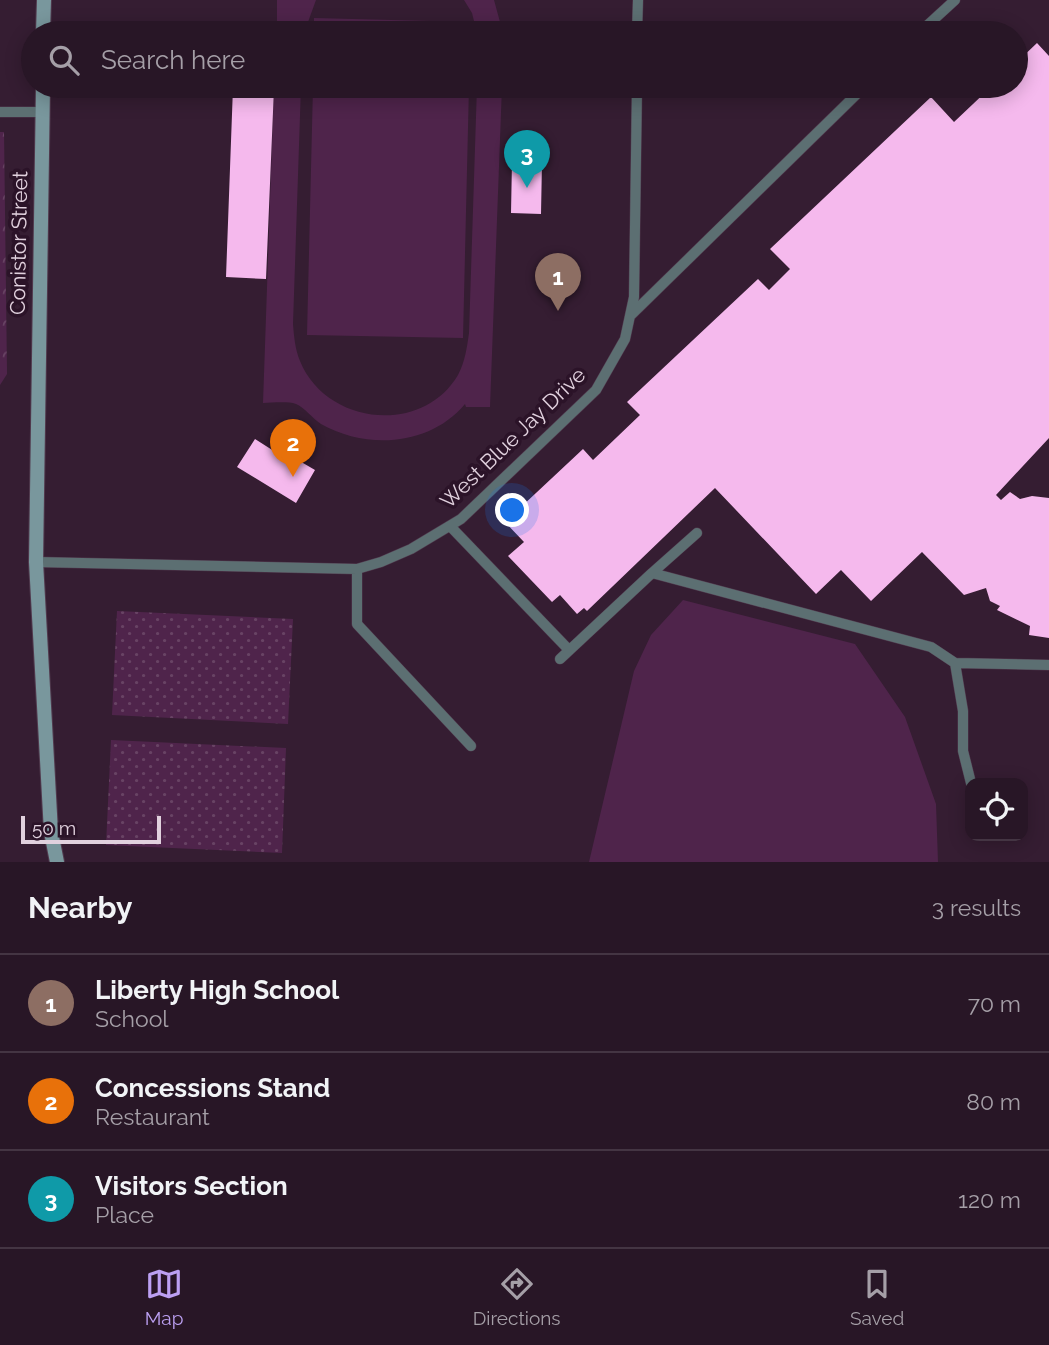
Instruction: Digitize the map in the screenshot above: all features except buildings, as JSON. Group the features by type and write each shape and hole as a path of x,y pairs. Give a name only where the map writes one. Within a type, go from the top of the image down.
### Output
{"main road":[{"path":"43,21 44,0"},
{"name":"Conistor Street","path":"43,98 36,562 51,832 57,862"}],"lane":[{"path":"638,0 638,21"},
{"path":"932,21 955,0"},
{"name":"West Blue Jay Drive","path":"36,562 357,569 411,549 464,516 596,390 625,339 634,297 637,98"},
{"path":"630,316 853,98"},
{"path":"0,112 42,112"},
{"path":"450,526 569,650"},
{"path":"560,659 697,533"},
{"path":"357,569 357,624 471,746"},
{"path":"652,573 931,647 955,663 1049,665"},
{"path":"955,663 964,711 963,751 970,778"}],"green space":[{"path":"277,0 316,0 308,21 277,21"},
{"path":"464,0 494,0 500,21 474,21"},
{"path":"314,18 431,21 314,21"},
{"path":"274,98 301,98 293,324 298,356 313,382 331,399 352,410 375,415 399,414 422,408 442,395 458,375 462,365 469,333 477,98 502,98 490,407 466,407 465,404 451,418 416,436 378,440 339,432 321,424 296,404 263,403"},
{"path":"313,98 469,98 463,338 307,335"},
{"path":"0,132 4,132 7,374 0,385"},
{"path":"683,600 855,644 905,717 936,804 938,862 589,862 634,671 651,635"},
{"path":"117,611 293,619 288,724 112,715"},
{"path":"111,740 286,748 282,853 106,845"}],"place":[{"name":"Visitors Section","path":"527,188"},
{"name":"Liberty High School","path":"558,311"},
{"name":"Concessions Stand","path":"293,477"}]}
